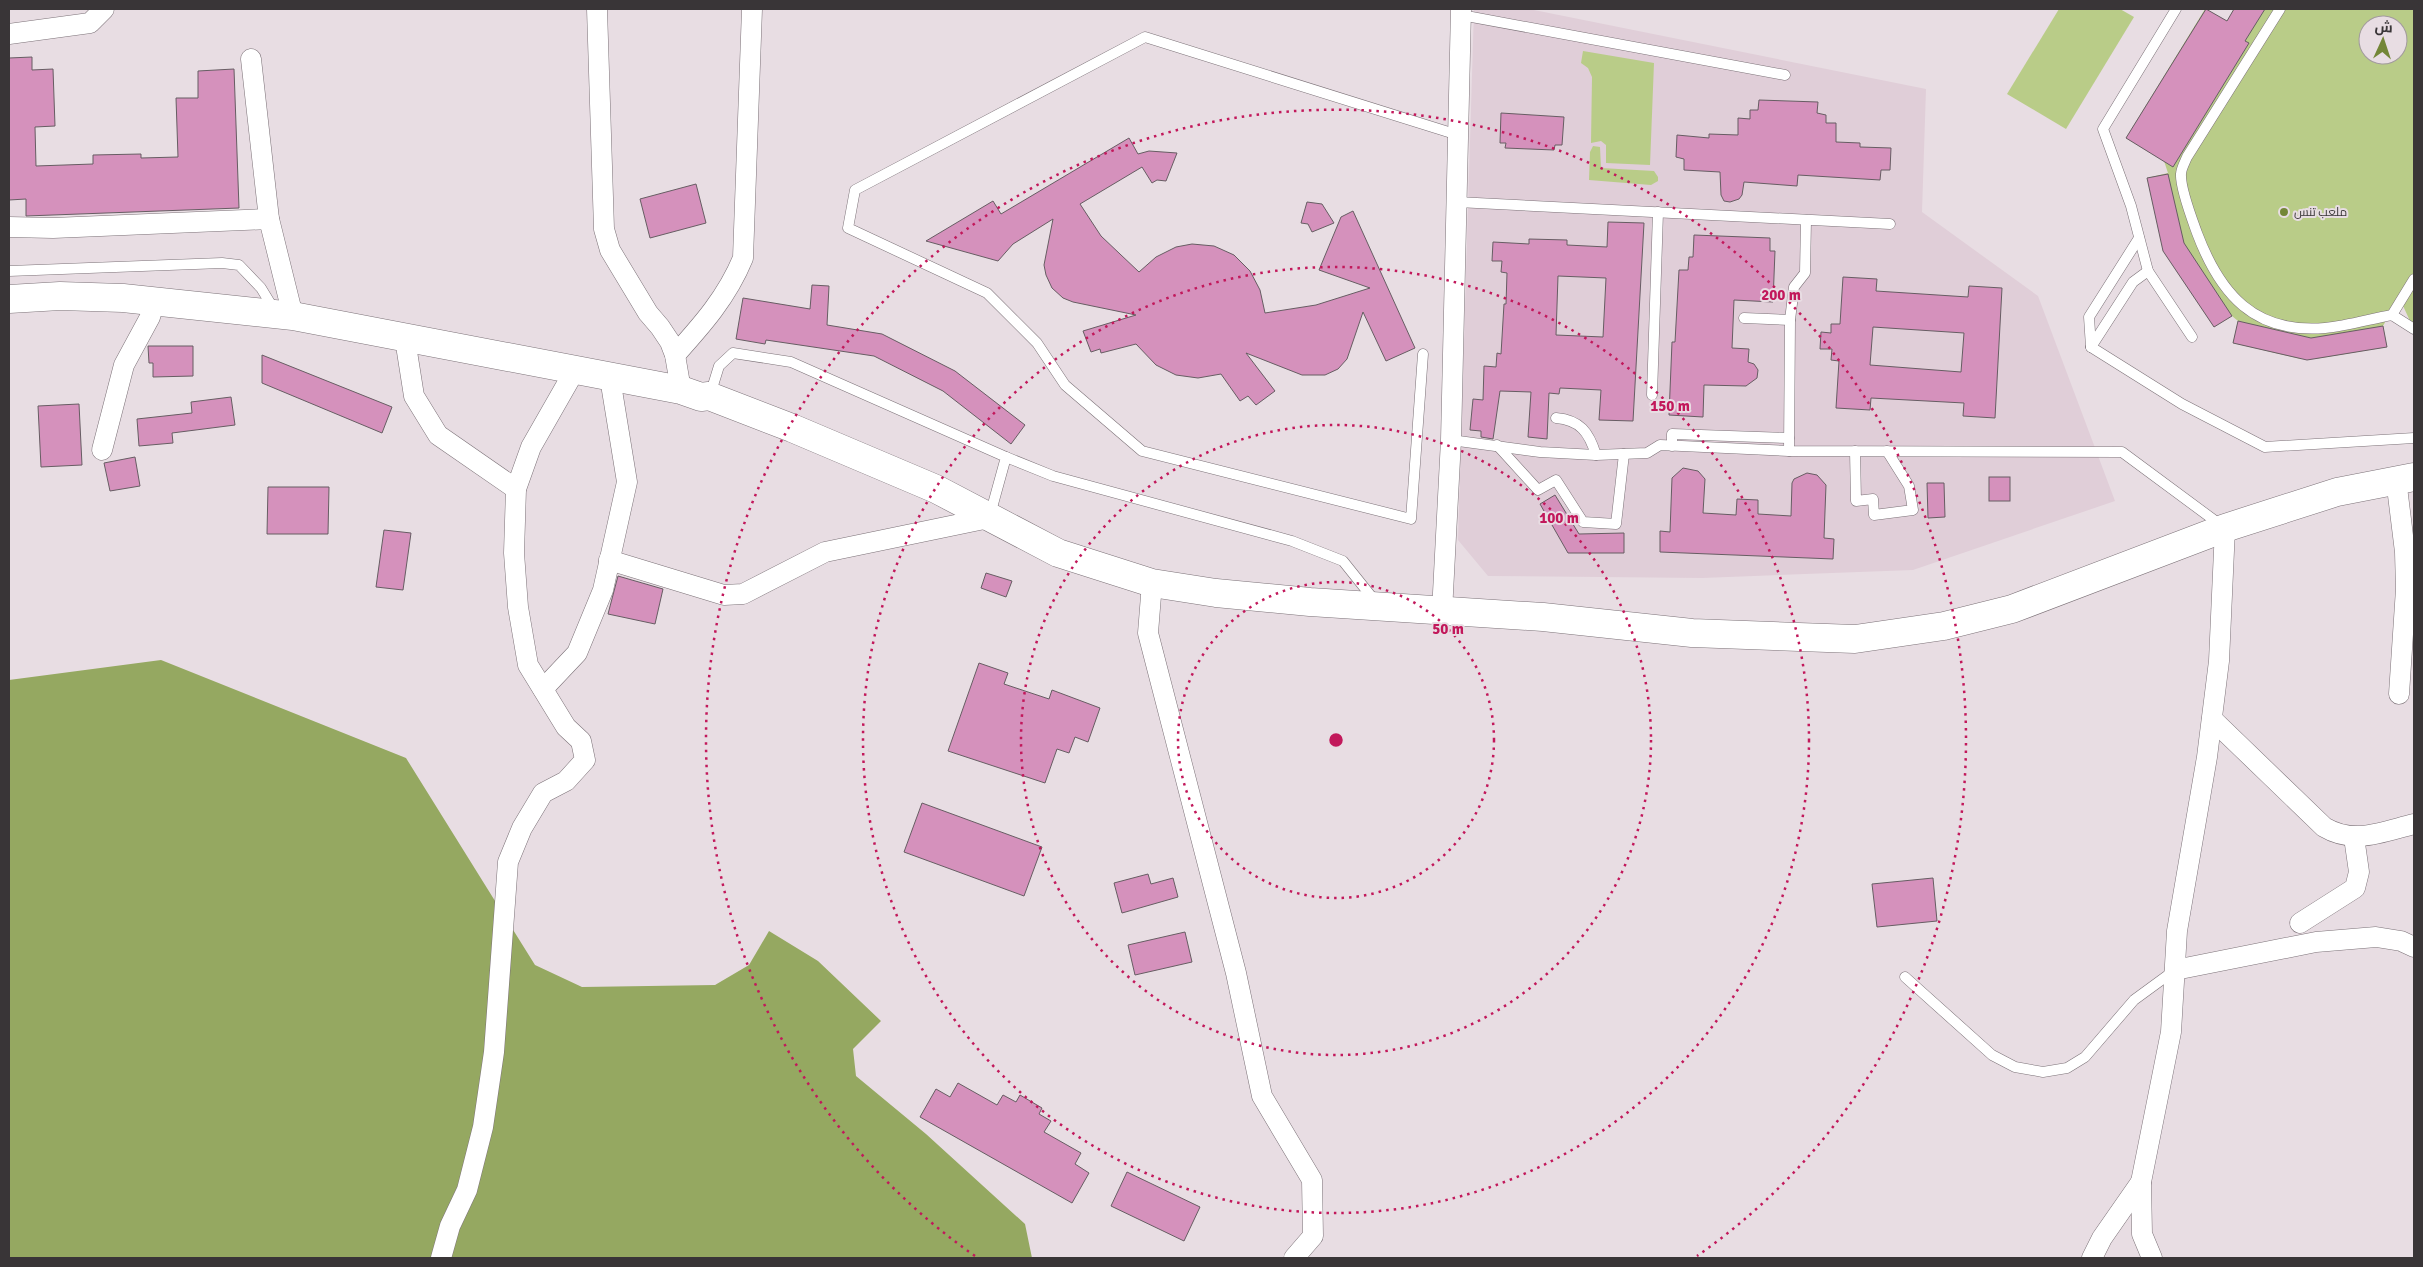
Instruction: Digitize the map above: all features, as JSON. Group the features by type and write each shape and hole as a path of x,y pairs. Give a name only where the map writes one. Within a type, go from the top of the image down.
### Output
{"main road":[{"path":"9,299 60,296 155,300 285,315 681,390 702,397 710,396 936,489 1058,553 1152,583 1235,595 1442,612 1543,617 1692,633 1855,639 1944,626 2012,609 2225,528 2337,492 2405,478"}],"street":[{"path":"9,34 90,23 104,9"},
{"path":"597,9 604,229 610,250 648,313 660,327 674,355 681,390"},
{"path":"674,355 710,316 733,283 743,258 752,9"},
{"path":"1442,612 1451,440 1461,12"},
{"path":"251,59 269,219 285,315"},
{"path":"9,227 53,228 269,219"},
{"path":"102,450 124,365 150,317 155,300"},
{"path":"405,339 414,396 438,435 516,489"},
{"path":"441,1258 450,1226 466,1190 483,1127 494,1052 508,862 522,828 543,793 566,781 585,760 581,740 566,727 528,665 518,607 514,553 516,489 531,447 575,370"},
{"path":"543,689 577,654 603,590 627,482 610,378"},
{"path":"2399,694 2406,589 2405,478"},
{"path":"609,560 724,595 743,594 825,552 989,518"},
{"path":"2152,1258 2142,1234 2141,1182 2171,1032 2177,931 2212,719 2219,661 2225,528"},
{"path":"1152,583 1148,633 1231,955 1262,1096 1312,1180 1313,1236 1294,1258"},
{"path":"2212,719 2324,827 2336,834 2354,837 2414,824"},
{"path":"2300,923 2355,888 2358,872 2354,837"},
{"path":"2175,970 2316,942 2376,937 2401,941 2414,947"},
{"path":"2092,1258 2102,1238 2141,1182"}],"lane":[{"path":"2176,9 2103,129 2131,206 2148,271 2192,337"},
{"path":"2280,9 2187,157 2180,174 2194,224 2224,286 2243,308 2263,320 2290,327 2314,328 2392,316 2414,329"},
{"path":"1461,12 1785,75"},
{"path":"1423,354 1411,519 1142,451 1065,385 1037,343 987,293 848,228 855,190 1145,37 1458,134"},
{"path":"1457,202 1890,224"},
{"path":"1652,395 1658,212"},
{"path":"1789,451 1790,320 1794,287 1805,273 1806,220"},
{"path":"2092,347 2088,317 2139,238"},
{"path":"9,271 222,263 239,265 285,315"},
{"path":"2092,347 2133,282 2148,271"},
{"path":"2392,316 2414,279"},
{"path":"1744,318 1790,320"},
{"path":"2092,347 2182,404 2265,447 2414,438"},
{"path":"710,396 719,366 733,353 791,362 1053,476 1292,541 1342,560 1379,606"},
{"path":"1556,418 1572,419 1580,426 1592,441 1596,455"},
{"path":"1672,446 1672,434 1789,438"},
{"path":"1451,440 1540,452 1596,455 1647,453 1660,445 1789,451 2122,452 2225,528"},
{"path":"1497,445 1538,490 1556,480 1583,522 1616,524 1624,454"},
{"path":"1855,451 1856,501 1873,499 1874,515 1913,510 1909,486 1887,451"},
{"path":"989,518 1006,457"},
{"path":"1905,977 1992,1055 2015,1067 2043,1072 2067,1068 2085,1057 2134,1000 2175,970"}],"shaded area":[{"path":"1474,9 1529,9 1926,89 1922,212 2038,296 2115,501 1913,570 1702,578 1488,576 1458,540"}],"green space":[{"path":"2059,9 2120,9 2134,17 2066,129 2007,94"},
{"name":"ملعب تنس","path":"2205,9 2227,21 2234,9 2414,9 2414,324 2410,321 2399,297 2383,326 2387,347 2315,359 2311,338 2307,337 2301,359 2233,343 2238,321 2232,316 2214,327 2174,267 2192,255 2185,247 2164,251 2147,178 2168,173 2164,161 2126,138"},
{"path":"1583,51 1654,63 1650,165 1606,163 1606,145 1601,141 1591,143 1592,77 1588,68 1581,63"},
{"path":"1593,146 1600,147 1601,168 1654,171 1658,181 1651,185 1589,180 1590,152"},
{"path":"161,660 406,758 535,965 582,987 715,985 749,965 769,931 818,961 881,1021 853,1049 856,1076 926,1134 1025,1224 1032,1258 9,1258 9,680"}],"building":[{"path":"2206,9 2227,21 2234,9 2265,9 2245,41 2249,43 2173,167 2126,138"},
{"path":"32,57 32,70 53,69 55,126 35,127 36,166 93,164 93,155 141,154 141,158 178,157 176,98 198,98 198,71 234,69 239,208 26,216 26,199 9,200 9,58"},
{"path":"1759,100 1818,102 1817,113 1826,115 1826,123 1836,123 1836,142 1860,143 1860,147 1891,148 1890,170 1881,170 1880,180 1798,175 1797,186 1744,182 1742,195 1739,199 1730,202 1724,201 1721,195 1720,172 1684,170 1684,159 1676,157 1677,135 1709,138 1709,134 1738,135 1738,118 1750,119 1750,110 1758,110"},
{"path":"1501,113 1564,117 1562,145 1555,145 1554,150 1505,148 1506,143 1500,143"},
{"path":"1129,138 1138,154 1149,151 1177,153 1166,181 1157,180 1152,183 1142,167 1080,204 1101,236 1139,272 1156,257 1176,247 1192,244 1214,246 1234,255 1250,271 1260,290 1265,313 1316,305 1370,288 1319,270 1341,217 1353,211 1415,348 1386,361 1363,312 1347,359 1338,369 1325,375 1302,375 1246,353 1275,391 1256,405 1248,396 1240,401 1221,374 1198,378 1176,375 1156,365 1136,344 1101,353 1100,349 1091,352 1083,331 1136,315 1073,302 1063,298 1052,288 1044,265 1053,219 1013,244 998,261 926,241 993,201 1001,214"},
{"path":"2168,174 2184,243 2232,316 2214,327 2163,251 2147,178"},
{"path":"696,184 706,223 650,238 640,199"},
{"path":"1307,202 1322,204 1334,223 1312,232 1308,224 1301,223"},
{"path":"1608,222 1644,223 1633,421 1599,420 1601,390 1560,388 1559,394 1549,393 1547,439 1528,437 1531,392 1500,391 1493,439 1481,437 1481,431 1470,430 1473,399 1483,400 1484,366 1496,367 1497,353 1501,354 1507,273 1501,272 1502,261 1492,261 1493,242 1529,244 1529,239 1567,240 1567,245 1607,247","holes":["1558,276 1606,278 1603,337 1556,335"]},
{"path":"1694,235 1770,238 1770,251 1775,251 1773,302 1734,300 1732,348 1749,349 1748,362 1754,364 1758,370 1757,378 1746,386 1704,385 1703,417 1669,415 1672,342 1675,342 1679,270 1688,270 1689,257 1693,257"},
{"path":"1843,277 1877,279 1876,291 1968,297 1969,286 2002,288 1995,418 1963,416 1964,403 1871,398 1870,410 1836,408 1839,361 1831,360 1832,349 1820,349 1821,332 1831,333 1831,324 1840,324","holes":["1873,327 1964,333 1961,372 1870,365"]},
{"path":"812,285 829,286 827,325 882,334 955,371 1025,425 1011,444 943,391 874,356 766,340 765,344 736,339 743,298 810,309"},
{"path":"2238,321 2311,338 2383,326 2387,347 2307,360 2233,343"},
{"path":"148,346 193,346 193,376 153,377 153,363 149,363"},
{"path":"262,355 392,407 382,433 262,383"},
{"path":"231,397 235,425 172,433 173,443 139,446 137,419 192,413 191,402"},
{"path":"79,404 82,465 41,467 38,406"},
{"path":"135,457 140,486 110,491 104,463"},
{"path":"1683,468 1698,471 1705,479 1703,513 1736,515 1737,499 1758,500 1758,514 1791,516 1792,483 1794,479 1807,473 1817,475 1826,485 1824,538 1834,539 1833,559 1660,552 1660,531 1670,532 1672,478"},
{"path":"1989,477 2010,477 2010,501 1989,501"},
{"path":"1927,483 1944,483 1945,517 1928,518"},
{"path":"268,487 329,487 328,534 267,534"},
{"path":"1555,495 1579,534 1624,533 1624,553 1568,553 1540,504"},
{"path":"384,530 411,533 403,590 376,587"},
{"path":"986,573 1012,581 1006,597 981,588"},
{"path":"618,576 663,589 655,624 608,614"},
{"path":"979,663 1008,673 1004,684 1049,699 1052,690 1100,708 1088,742 1075,737 1069,753 1057,749 1045,783 948,751"},
{"path":"922,803 1042,847 1024,896 904,852"},
{"path":"1148,874 1151,884 1173,878 1178,897 1122,913 1114,883"},
{"path":"1933,878 1937,921 1877,927 1872,884"},
{"path":"1185,932 1192,962 1135,975 1128,945"},
{"path":"958,1083 997,1105 1003,1095 1016,1102 1020,1095 1042,1108 1039,1114 1051,1121 1044,1132 1081,1153 1075,1164 1089,1173 1072,1203 920,1117 936,1089 950,1097"},
{"path":"1127,1172 1200,1207 1184,1241 1111,1206"}],"place":[{"name":"ملعب تنس","path":"2284,212"}]}
